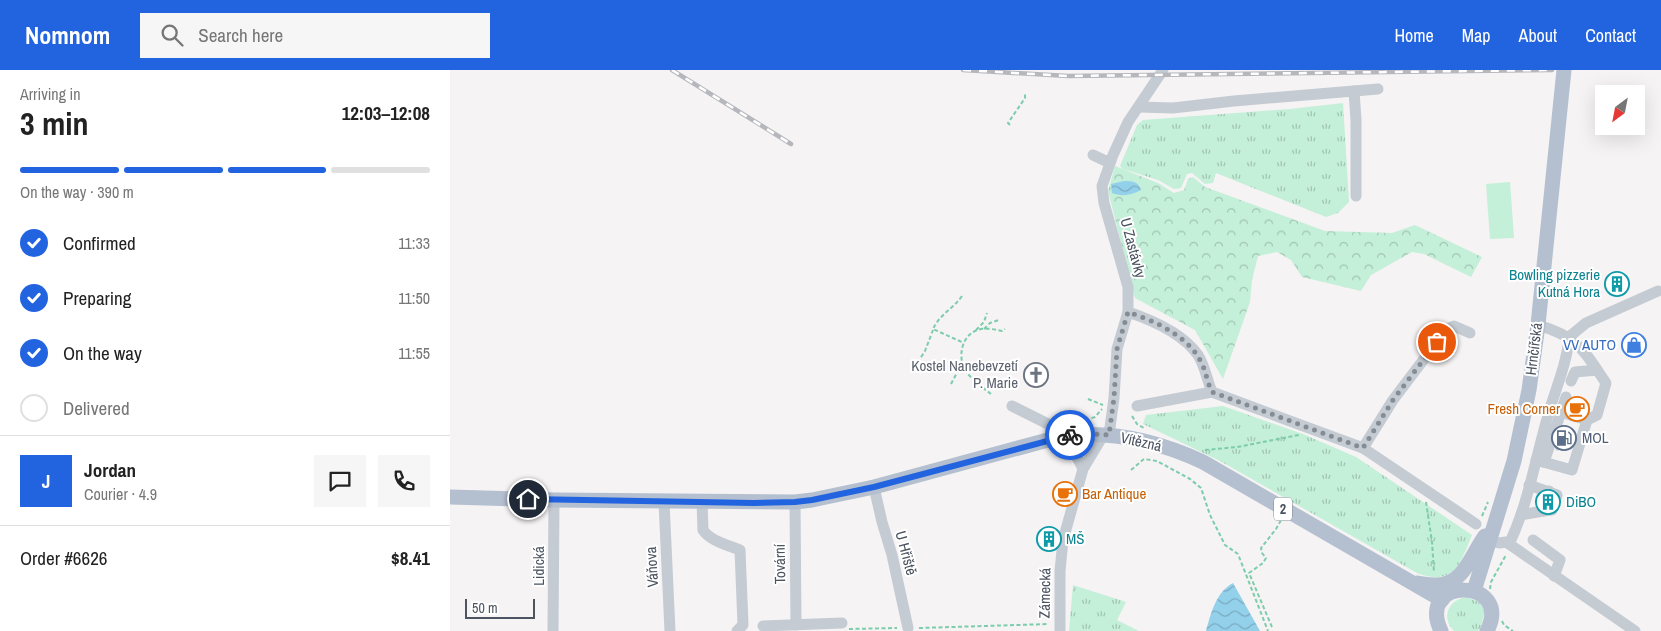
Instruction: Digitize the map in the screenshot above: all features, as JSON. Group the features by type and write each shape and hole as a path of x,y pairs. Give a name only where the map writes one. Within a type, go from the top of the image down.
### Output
{"main road":[{"name":"Hrnčířská","path":"1474,591 1514,461 1529,390 1538,325 1564,70"},
{"name":"Vítězná","path":"450,497 664,502 795,502 874,487 1059,437 1081,434 1107,434 1164,447 1203,462 1442,600"},
{"path":"1408,582 1440,585 1455,579 1463,571 1483,539 1495,525"},
{"path":"1441,631 1436,616 1442,600 1453,591 1460,589 1474,591 1484,597 1489,604 1492,612 1489,631"}],"street":[{"name":"U Zastávky","path":"1107,434 1114,398 1117,349 1128,312 1128,287 1104,203 1102,186 1128,122 1163,70"},
{"path":"1139,107 1173,108 1378,89"},
{"path":"1354,91 1356,196"},
{"path":"1093,155 1110,163"},
{"path":"1540,461 1547,418 1568,350 1569,337 1586,323 1658,291"},
{"path":"1128,312 1143,318 1186,342 1203,365 1212,392"},
{"path":"1538,325 1569,337 1585,352 1606,383 1598,414 1587,420 1579,434 1572,470 1540,461"},
{"path":"1363,448 1393,400 1446,330 1454,326 1470,333"},
{"path":"1571,381 1575,372 1597,370"},
{"path":"1132,408 1212,392 1363,448 1419,486 1478,522"},
{"path":"1509,544 1521,515 1529,485 1540,461 1551,447 1566,397"},
{"path":"1012,406 1048,423 1078,459 1083,469"},
{"path":"1561,412 1587,420"},
{"name":"Zámecká","path":"1057,627 1063,540 1083,469 1107,434"},
{"path":"1521,515 1552,510 1558,494 1529,485"},
{"name":"U Hřiště","path":"874,487 882,522 913,628"},
{"path":"1540,512 1546,490"},
{"name":"Lidická","path":"553,631 554,500"},
{"name":"Váňova","path":"664,502 670,631"},
{"path":"702,502 703,530 705,533 711,538 740,550 742,626 737,631"},
{"name":"Tovární","path":"795,502 796,625"},
{"path":"1533,540 1560,560 1554,576"},
{"path":"1490,541 1506,542 1635,631"},
{"path":"763,626 842,623"}],"path":[{"path":"1010,125 1008,123 1025,98 1025,92"},
{"path":"914,368 925,351 933,329 941,316 962,296"},
{"path":"986,313 984,322 969,335 961,350 962,363 967,373 991,394"},
{"path":"984,329 999,320"},
{"path":"975,331 992,328 1002,331 1005,329"},
{"path":"933,329 964,343"},
{"path":"951,384 962,363"},
{"path":"1073,424 1101,412 1104,397"},
{"path":"1088,399 1103,405"},
{"path":"1132,408 1138,424 1148,431"},
{"path":"1204,450 1237,447 1300,435"},
{"path":"1131,470 1144,459 1157,461 1190,479 1201,488 1210,515 1225,545 1238,554 1268,631"},
{"path":"1419,486 1427,506 1432,542 1433,576"},
{"path":"1478,522 1491,494"},
{"path":"1272,627 1249,573 1263,563 1266,558 1261,548 1282,518"},
{"path":"842,623 849,629 1057,627"}],"green space":[{"path":"1343,103 1349,202 1338,213 1326,217 1216,173 1213,183 1205,184 1192,173 1187,174 1181,188 1174,189 1158,180 1123,169 1120,166 1137,125 1143,120"},
{"path":"1115,166 1158,183 1174,193 1184,190 1188,179 1193,177 1205,187 1325,231 1392,233 1415,225 1482,257 1471,277 1424,254 1412,252 1371,275 1361,291 1302,277 1291,260 1277,252 1258,256 1252,280 1250,302 1223,379 1195,330 1135,298 1108,191"},
{"path":"1510,182 1514,238 1490,239 1486,184"},
{"path":"1223,406 1303,434 1356,457 1472,535 1459,563 1454,570 1440,577 1429,577 1417,573 1220,461 1143,424 1146,415"},
{"path":"1073,585 1126,602 1117,620 1139,631 1069,631"},
{"path":"1467,597 1479,602 1485,612 1480,629 1478,631 1454,631 1450,626 1447,615 1455,601"}],"water":[{"path":"1124,181 1136,183 1141,190 1127,195 1112,193 1111,184"},
{"path":"1233,583 1260,631 1206,631 1218,597"}],"tunnel":[{"path":"1554,446 1575,436"}],"railway":[{"path":"672,70 791,144"},
{"path":"963,70 1068,76 1552,70"}],"way so far":[{"path":"1070,435 1109,435 1114,398 1117,349 1128,312 1143,318 1186,342 1203,365 1212,392 1363,448 1393,400 1437,342"}],"place":[{"name":"Bowling pizzerie Kutná Hora","path":"1617,284"},
{"name":"VV AUTO","path":"1634,345"},
{"name":"Kostel Nanebevzetí P. Marie","path":"1036,375"},
{"name":"Fresh Corner","path":"1577,409"},
{"name":"MOL","path":"1564,438"},
{"name":"Bar Antique","path":"1065,494"},
{"name":"DiBO","path":"1548,502"},
{"name":"MŠ","path":"1049,539"}],"route":[{"path":"528,499 754,503 812,500 874,487 1070,435"}]}
